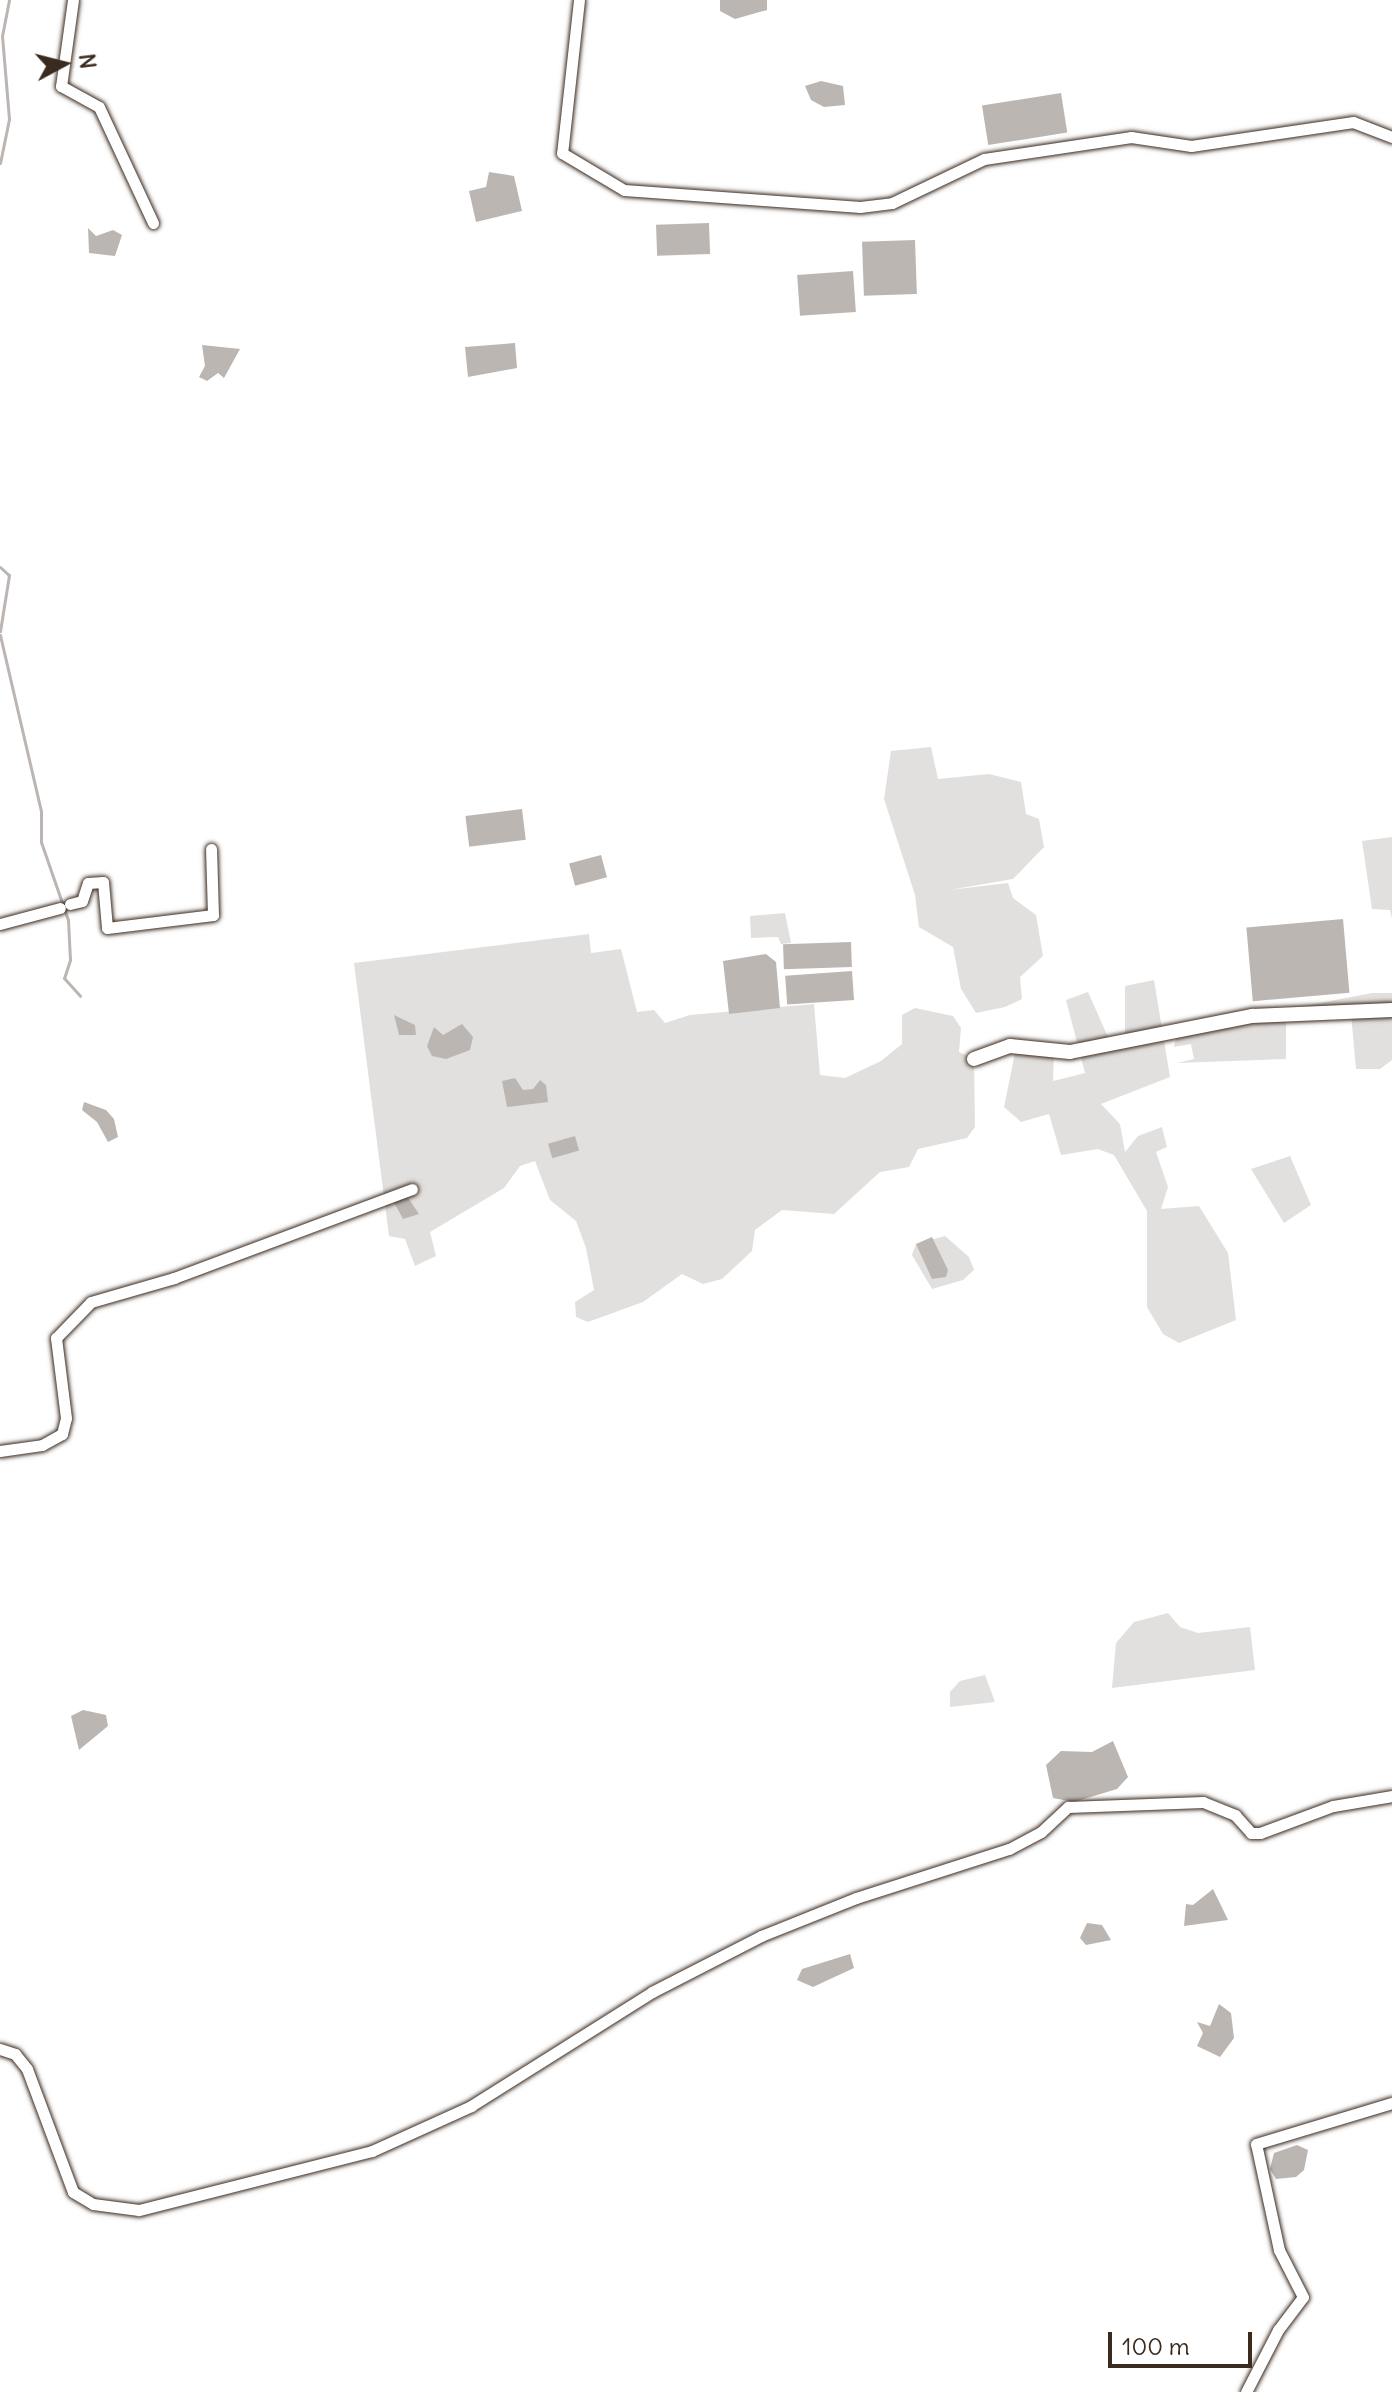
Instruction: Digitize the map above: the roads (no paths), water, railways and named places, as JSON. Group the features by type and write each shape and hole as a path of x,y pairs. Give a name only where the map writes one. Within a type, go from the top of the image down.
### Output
{"street":[{"path":"73,0 61,86 99,107 153,223"},
{"path":"579,0 562,153 624,190 860,207 892,203 984,159 1131,137 1191,146 1353,122 1392,137"},
{"path":"0,924 82,901 88,883 103,882 107,928 213,915 211,849"},
{"path":"974,1059 1010,1046 1070,1052 1252,1016 1392,1010"},
{"path":"0,1451 42,1445 62,1434 66,1418 56,1338 91,1302 174,1278 412,1189"},
{"path":"0,2049 15,2054 27,2069 73,2192 93,2204 139,2210 372,2151 471,2106 652,1992 761,1936 856,1898 1009,1849 1041,1832 1068,1807 1203,1802 1235,1815 1251,1833 1260,1833 1333,1806 1392,1796"},
{"path":"1246,2392 1278,2330 1303,2297 1279,2250 1256,2144 1392,2103"}],"waterway":[{"path":"0,163 9,119 2,36 9,0"},
{"path":"0,567 9,575 0,631"},
{"path":"0,635 41,811 41,842 68,920 70,960 64,978 80,996"}]}
